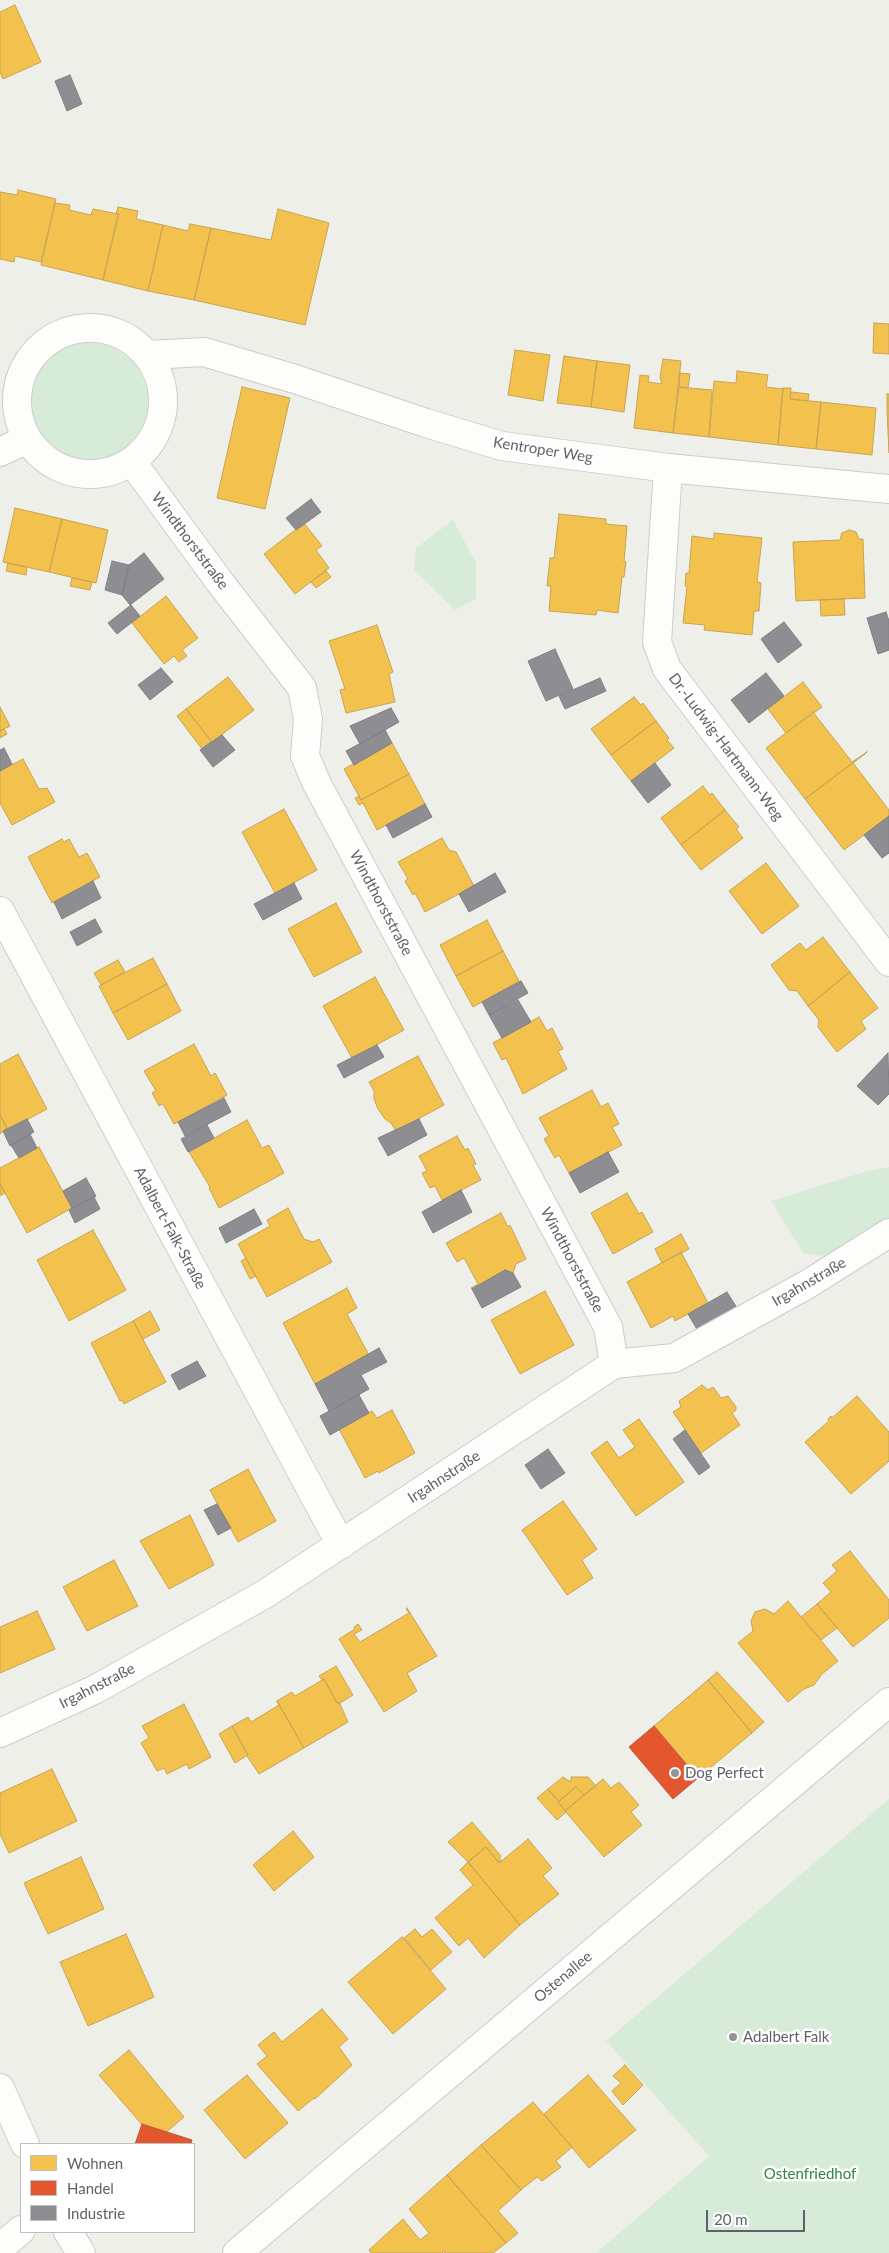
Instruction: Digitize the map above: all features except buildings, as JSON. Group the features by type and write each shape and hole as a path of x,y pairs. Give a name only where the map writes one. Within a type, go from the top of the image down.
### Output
{"street":[{"path":"73,329 110,330 128,338 149,356 162,386 164,406 159,425 150,443 132,462 100,474 80,474 62,469 45,459 27,439 22,430 17,411 17,392 21,375 30,359 42,346 56,336 73,329"},
{"name":"Kentroper Weg","path":"149,356 204,352 502,446 668,468 889,489"},
{"path":"0,452 27,439"},
{"name":"Windthorststraße","path":"132,462 219,581 302,688 308,719 306,756 317,784 608,1327 614,1364"},
{"name":"Dr.-Ludwig-Hartmann-Weg","path":"668,468 657,642 667,669 889,962"},
{"name":"Adalbert-Falk-Straße","path":"0,912 341,1545"},
{"name":"Irgahnstraße","path":"0,1733 96,1689 265,1594 614,1364 674,1358 808,1284 889,1233"},
{"name":"Ostenallee","path":"237,2253 889,1702"},
{"path":"0,2088 24,2143"},
{"path":"0,2248 20,2231"},
{"path":"69,2233 81,2253"}],"green space":[{"path":"89,343 112,348 131,360 143,379 148,402 143,425 131,444 112,456 89,461 66,456 47,444 35,425 30,402 35,379 47,360 66,348"},
{"path":"453,520 476,563 476,599 455,610 414,570 416,548"},
{"path":"889,1167 889,1222 830,1257 803,1253 771,1201 867,1171"},
{"name":"Ostenfriedhof","path":"889,1799 889,2253 596,2253 709,2156 606,2041"}],"place":[{"name":"Dog Perfect","path":"675,1773"},
{"name":"Adalbert Falk","path":"733,2037"}]}
